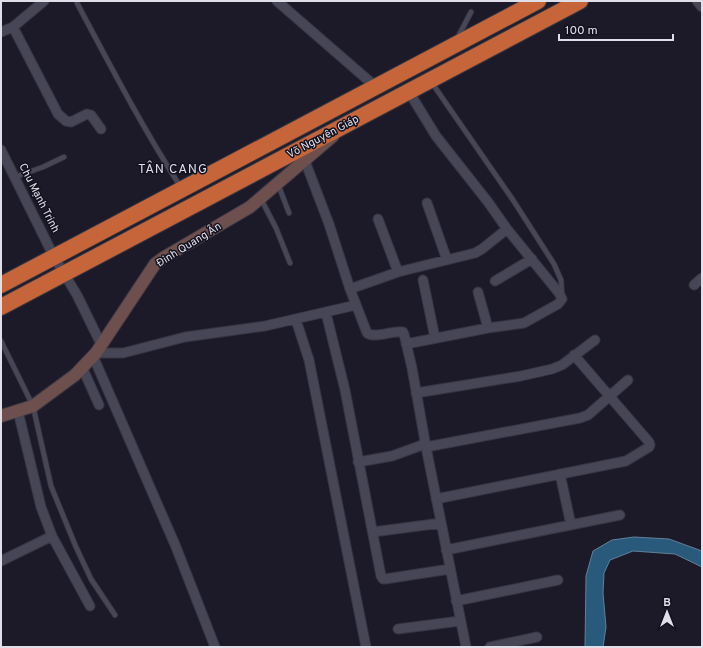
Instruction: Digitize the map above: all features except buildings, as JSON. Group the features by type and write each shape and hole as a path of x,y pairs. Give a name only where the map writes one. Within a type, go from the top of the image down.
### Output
{"highway":[{"name":"Võ Nguyên Giáp","path":"1,285 538,1"},
{"name":"Võ Nguyên Giáp","path":"1,307 580,1"}],"street":[{"path":"1,32 13,27 44,1"},
{"path":"277,1 376,87"},
{"path":"697,1 702,7"},
{"path":"13,27 58,114 66,121 71,122 87,114 91,115 101,129"},
{"path":"406,344 488,328 524,323 558,304 562,299 559,293 507,229 488,202 436,136 408,92"},
{"name":"Đinh Quang Ân","path":"1,416 33,406 48,396 82,367 97,351 155,264 169,254 236,216 261,199 339,131 360,117"},
{"name":"Chu Mạnh Trinh","path":"1,152 60,254 59,276 77,295 97,351 215,647"},
{"path":"305,161 329,224 350,289 368,334 373,335 403,332 466,647"},
{"path":"428,203 447,260"},
{"path":"378,219 398,272"},
{"path":"350,289 398,272 475,253 507,229"},
{"path":"495,281 532,259"},
{"path":"694,285 702,278"},
{"path":"423,280 435,338"},
{"path":"478,292 488,328"},
{"path":"97,351 123,353 185,337 265,326 356,305"},
{"path":"326,313 345,390 382,579 450,569"},
{"path":"296,320 309,360 366,647"},
{"path":"416,393 543,371 562,365 595,340"},
{"path":"436,499 626,461 634,457 650,444 574,355"},
{"path":"82,367 99,405"},
{"path":"358,462 392,456 425,445 580,418 588,414 628,380"},
{"path":"18,411 41,507 52,536 90,606"},
{"path":"560,474 571,525"},
{"path":"446,550 620,515"},
{"path":"373,532 441,523"},
{"path":"1,561 52,536"},
{"path":"456,601 558,580"},
{"path":"398,629 460,621"},
{"path":"490,647 538,637"}],"lane":[{"path":"77,3 156,149 182,190"},
{"path":"462,42 459,35 471,12"},
{"path":"430,80 513,200 554,264 561,280 562,299"},
{"path":"15,177 64,158"},
{"path":"278,184 289,214"},
{"path":"261,199 276,228 290,263"},
{"path":"1,341 33,406 51,486 76,547 91,579 115,615"}],"water":[{"path":"634,537 669,539 702,551 702,567 675,554 633,551 610,560 604,573 603,593 606,627 603,647 585,647 586,576 593,551 612,540"}],"district":[{"name":"TÂN CANG","path":"173,170"}]}
